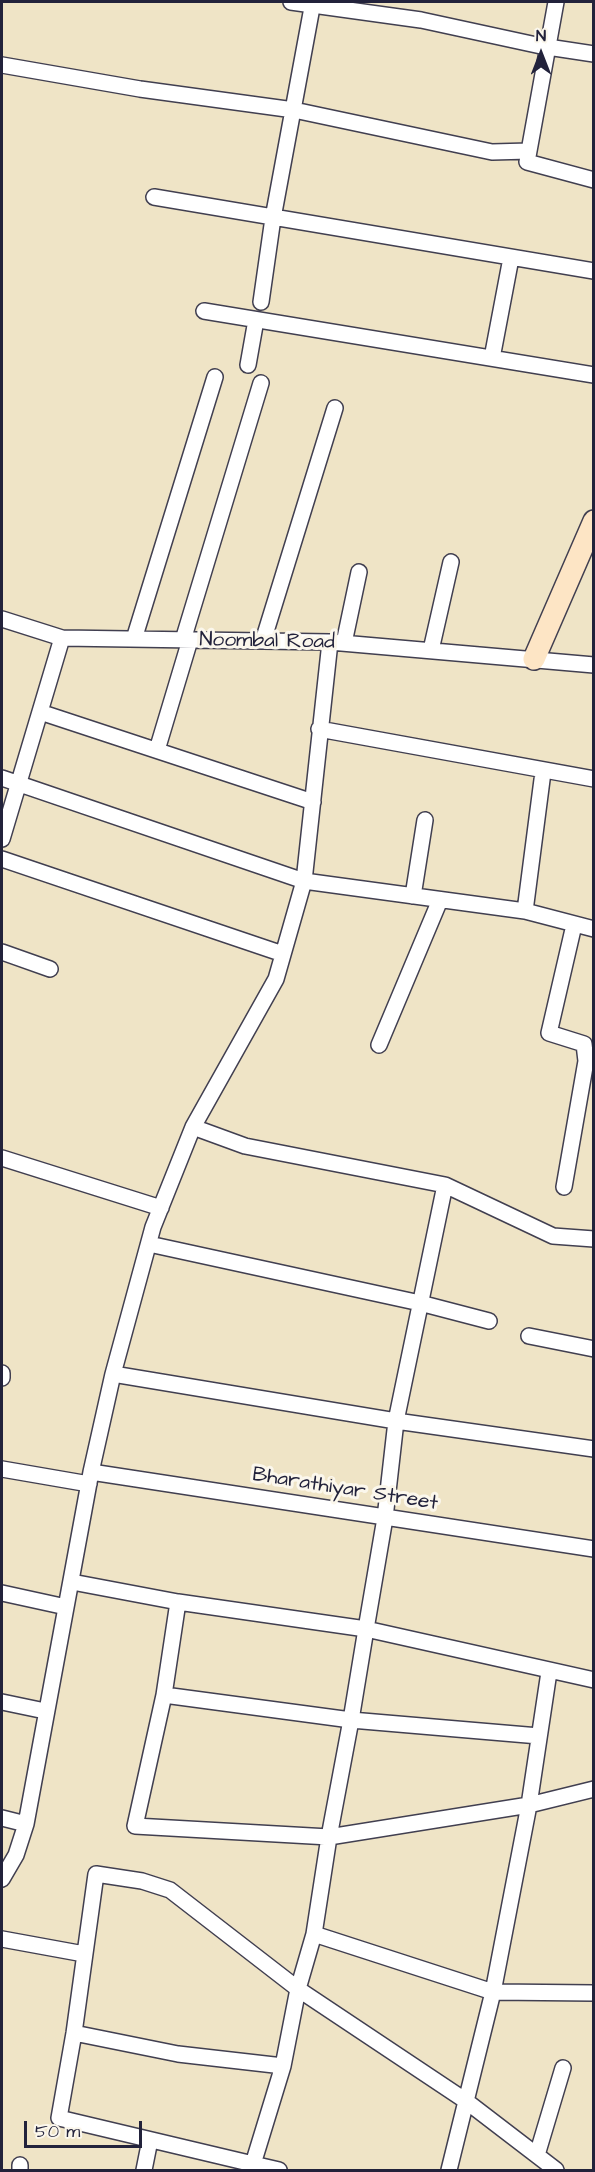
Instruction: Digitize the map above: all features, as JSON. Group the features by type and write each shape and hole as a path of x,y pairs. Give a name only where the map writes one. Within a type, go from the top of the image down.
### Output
{"street":[{"path":"291,2 313,3 421,20 546,47 594,54"},
{"path":"556,2 546,47 528,162 594,180"},
{"path":"261,302 273,218 313,3"},
{"path":"2,65 140,89 294,110 492,152 528,151"},
{"path":"154,197 594,271"},
{"path":"492,358 511,258"},
{"path":"204,312 594,375"},
{"path":"248,365 256,320"},
{"path":"134,639 215,377"},
{"path":"156,750 261,383"},
{"path":"263,641 335,408"},
{"path":"534,659 594,520"},
{"path":"431,650 450,562"},
{"path":"2,1880 16,1855 26,1824 45,1711 72,1582 90,1478 113,1374 149,1244 193,1127 276,979 304,881 319,729 337,643 359,572"},
{"name":"Noombal Road","path":"2,619 62,638 337,643 594,665"},
{"path":"2,838 62,638"},
{"path":"39,712 313,802"},
{"path":"319,729 543,772 594,779"},
{"path":"525,911 543,772"},
{"path":"2,778 304,881 525,911 594,929"},
{"path":"412,896 425,820"},
{"path":"2,859 284,954"},
{"path":"379,1046 440,900"},
{"path":"564,1186 586,1061 584,1044 549,1033 574,925"},
{"path":"2,952 50,969"},
{"path":"193,1127 245,1146 445,1185 553,1236 594,1239"},
{"path":"2,1158 161,1208"},
{"path":"252,2167 283,2066 298,1989 314,1934 385,1518 396,1421 445,1185"},
{"path":"149,1244 420,1303 489,1321"},
{"path":"529,1336 594,1349"},
{"path":"2,1373 2,1378"},
{"path":"113,1374 396,1421 594,1449"},
{"name":"Bharathiyar Street","path":"2,1469 90,1478 594,1549"},
{"path":"72,1582 178,1602 366,1629 549,1672 594,1680"},
{"path":"2,1593 66,1607"},
{"path":"178,1602 164,1695 135,1826 329,1837 529,1805 594,1789"},
{"path":"449,2170 493,1992 529,1805 549,1672"},
{"path":"164,1695 351,1720 539,1736"},
{"path":"2,1702 45,1711"},
{"path":"2,1818 26,1824"},
{"path":"279,2170 252,2167 58,2118 74,2033 96,1874 142,1881 170,1890 298,1989 466,2101 556,2170"},
{"path":"314,1934 493,1992 594,1993"},
{"path":"2,1939 84,1954"},
{"path":"74,2033 178,2054 283,2066"},
{"path":"537,2155 563,2068"},
{"path":"144,2170 150,2140"}]}
